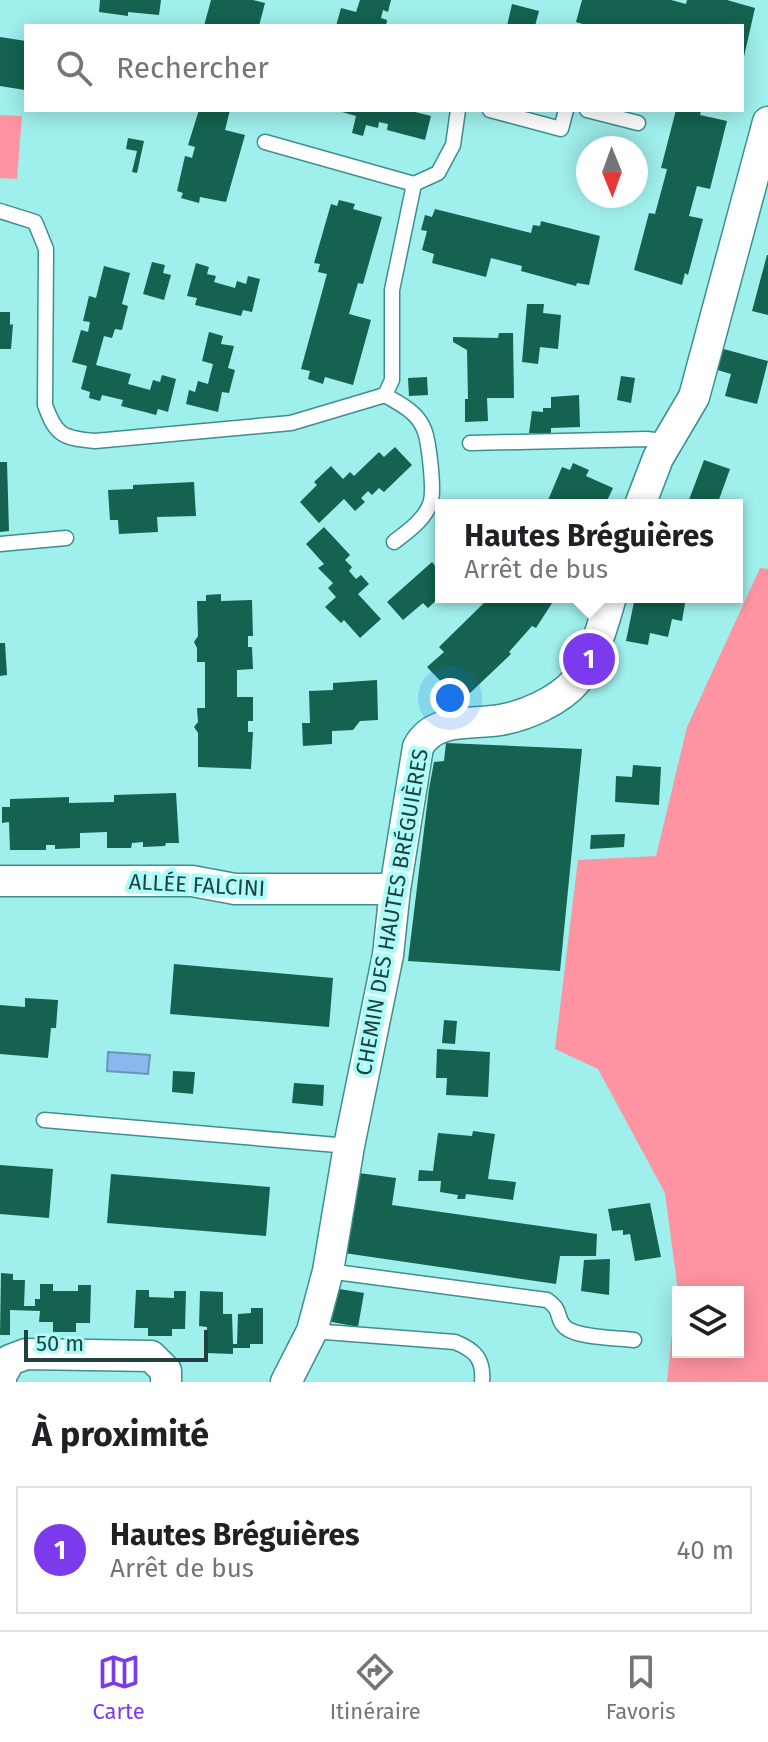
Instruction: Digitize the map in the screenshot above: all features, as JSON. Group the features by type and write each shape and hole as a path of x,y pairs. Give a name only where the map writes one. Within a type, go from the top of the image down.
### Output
{"street":[{"path":"642,499 645,486 694,397 768,122"},
{"name":"CHEMIN DES HAUTES BRÉGUIÈRES","path":"286,1382 312,1331 328,1271 349,1146 388,955 395,889 418,747 423,737 455,723 499,720 523,714 575,683 589,659 609,603"},
{"name":"ALLÉE FALCINI","path":"0,881 192,881 235,889 395,889"},
{"path":"3,1365 26,1354 151,1356 166,1371 166,1382"}],"lane":[{"path":"265,142 414,184 438,173 453,145 458,112"},
{"path":"497,112 561,129 565,112"},
{"path":"595,112 638,123"},
{"path":"385,395 392,380 392,290 414,184"},
{"path":"0,211 35,222 46,249 45,405 53,426 68,439 95,441 291,423 385,395 407,408 423,427 432,475 431,501 419,522 394,542"},
{"path":"470,443 647,439 668,442"},
{"path":"0,544 66,538"},
{"path":"44,1120 349,1146"},
{"path":"328,1271 547,1300 557,1307 563,1325 574,1333 634,1340"},
{"path":"312,1331 455,1342 471,1348 481,1358 482,1382"}],"shaded area":[{"path":"0,115 22,116 17,179 0,178"},
{"path":"760,568 768,569 768,1382 667,1382 672,1333 672,1358 744,1358 744,1286 677,1286 665,1193 598,1069 555,1049 578,860 656,856 687,727"}],"water":[{"path":"108,1052 150,1055 148,1074 107,1071"}],"building":[{"path":"100,0 161,0 159,15 128,12 128,16 99,12"},
{"path":"211,0 265,3 260,24 205,24"},
{"path":"360,0 391,0 388,12 383,10 381,18 387,20 386,24 337,24 341,8 356,12"},
{"path":"582,0 671,0 686,4 687,0 727,0 755,8 744,57 744,24 576,22"},
{"path":"512,4 539,11 536,24 507,24"},
{"path":"0,37 24,41 24,90 0,86"},
{"path":"198,112 230,112 225,130 245,135 226,202 200,197 199,203 181,198 183,193 177,191 185,156 192,158 195,147 188,145"},
{"path":"342,112 415,112 431,116 425,140 387,130 388,124 379,122 378,128 366,125 363,136 352,133 356,116"},
{"path":"675,112 701,112 700,115 727,121 710,189 697,186 689,216 703,219 688,275 685,273 682,285 634,270 649,213 655,214 665,177 667,169 661,168"},
{"path":"128,138 144,141 137,173 132,172 137,151 126,149"},
{"path":"339,200 355,204 353,209 382,217 363,284 358,283 349,314 371,320 353,385 325,377 323,384 308,379 310,371 301,369 327,274 318,272 320,264 314,263 331,204 337,206"},
{"path":"435,209 531,233 533,225 540,226 541,221 600,236 589,285 577,283 576,286 521,271 522,266 491,258 486,277 432,263 434,254 422,250 427,231 421,230 425,215 432,217"},
{"path":"768,255 768,315 752,311"},
{"path":"152,262 165,265 163,273 171,275 164,300 143,294"},
{"path":"196,263 209,267 207,274 216,276 214,282 235,288 237,281 246,284 248,276 260,279 252,312 243,310 241,316 195,305 197,298 187,296"},
{"path":"104,266 130,273 122,304 128,306 122,330 115,329 112,338 104,336 96,365 131,374 128,384 150,390 153,380 160,382 162,375 176,379 168,412 158,409 156,415 121,406 123,400 102,395 100,401 89,398 90,392 81,389 87,366 72,362 81,330 88,332 90,322 83,321 89,296 96,298"},
{"path":"527,304 544,304 543,313 561,315 558,349 540,347 538,364 522,362"},
{"path":"0,312 10,312 10,325 13,324 11,349 0,349"},
{"path":"209,332 223,336 221,344 234,346 228,368 235,370 229,393 222,392 218,412 186,404 189,390 195,392 198,381 208,384 213,364 202,361"},
{"path":"499,333 513,333 514,398 487,398 488,421 465,422 467,350 453,342 453,337 498,338"},
{"path":"720,348 768,361 757,404 725,396 731,374 714,369"},
{"path":"621,376 635,378 631,403 617,400"},
{"path":"427,377 428,395 409,396 408,378"},
{"path":"579,395 580,427 551,428 551,433 529,433 532,411 543,412 543,408 551,408 551,397"},
{"path":"395,447 412,465 384,492 379,488 372,495 368,491 361,498 365,502 355,511 344,499 319,523 300,502 317,485 314,482 331,466 343,479 350,472 354,476 379,452 384,457"},
{"path":"704,460 730,469 719,499 689,499"},
{"path":"0,462 7,462 9,531 0,532"},
{"path":"573,463 589,470 586,476 613,488 608,499 549,499 562,467 570,470"},
{"path":"194,482 196,516 157,517 158,532 119,534 118,520 110,520 108,490 133,489 133,485"},
{"path":"324,527 350,555 345,560 352,567 349,571 356,579 361,575 369,584 358,594 381,619 360,638 344,620 341,623 325,607 336,597 328,588 333,583 318,568 324,564 306,544"},
{"path":"432,562 435,566 435,602 428,608 423,603 403,620 387,602"},
{"path":"221,594 221,601 252,600 253,636 248,636 248,647 252,647 253,669 237,670 237,697 253,697 253,721 248,721 248,732 253,732 251,769 198,767 198,733 194,727 198,722 197,708 205,708 205,662 197,662 194,642 198,636 197,601 206,601 206,595"},
{"path":"484,603 552,603 536,628 532,626 509,652 511,654 470,693 458,681 449,690 427,667 444,652 439,647"},
{"path":"634,603 685,603 682,621 672,619 668,637 650,633 648,645 626,641"},
{"path":"0,643 5,643 7,675 0,676"},
{"path":"377,680 378,720 360,721 353,730 332,731 332,744 303,746 302,723 310,723 309,691 333,690 333,683"},
{"path":"446,743 582,749 560,971 408,961 429,789 434,762 444,761"},
{"path":"633,765 661,767 659,805 615,802 616,776 632,777"},
{"path":"176,793 179,843 166,843 165,846 143,847 143,842 132,843 131,848 107,848 107,832 80,833 80,848 55,849 55,845 46,845 46,850 10,850 9,822 2,823 2,807 10,807 10,799 69,797 69,803 114,802 114,795"},
{"path":"625,834 624,847 590,849 591,835"},
{"path":"174,964 333,978 329,1027 170,1014"},
{"path":"25,998 58,1000 56,1028 51,1028 48,1058 0,1054 0,1005 25,1007"},
{"path":"444,1020 457,1021 455,1044 442,1043"},
{"path":"437,1049 490,1052 488,1097 446,1095 447,1078 436,1078"},
{"path":"173,1071 195,1072 193,1094 172,1092"},
{"path":"294,1083 324,1085 323,1106 292,1103"},
{"path":"473,1131 495,1134 488,1179 516,1182 513,1200 466,1194 465,1199 457,1199 458,1195 440,1192 441,1181 418,1181 419,1170 433,1171 438,1133 472,1136"},
{"path":"0,1165 53,1169 49,1218 0,1214"},
{"path":"359,1173 396,1178 392,1205 597,1234 596,1256 560,1256 556,1284 344,1253"},
{"path":"111,1174 270,1187 266,1236 107,1223"},
{"path":"650,1203 661,1257 635,1261 630,1234 623,1235 623,1230 612,1231 608,1209"},
{"path":"610,1259 609,1295 581,1291 584,1260"},
{"path":"1,1273 13,1274 13,1280 25,1280 24,1306 35,1306 35,1299 40,1299 40,1284 53,1284 53,1291 78,1291 78,1285 91,1285 90,1323 76,1323 76,1332 53,1332 53,1322 39,1322 40,1311 10,1310 10,1335 0,1335"},
{"path":"333,1288 364,1293 358,1327 327,1321"},
{"path":"136,1290 149,1290 149,1297 174,1298 174,1291 186,1291 185,1329 172,1329 172,1336 148,1336 148,1328 134,1328"},
{"path":"200,1291 223,1292 223,1314 232,1314 233,1344 237,1344 238,1314 251,1313 251,1308 263,1308 263,1344 233,1348 233,1354 206,1353 207,1327 199,1326"}],"place":[{"name":"Hautes Bréguières","path":"589,659"}]}
